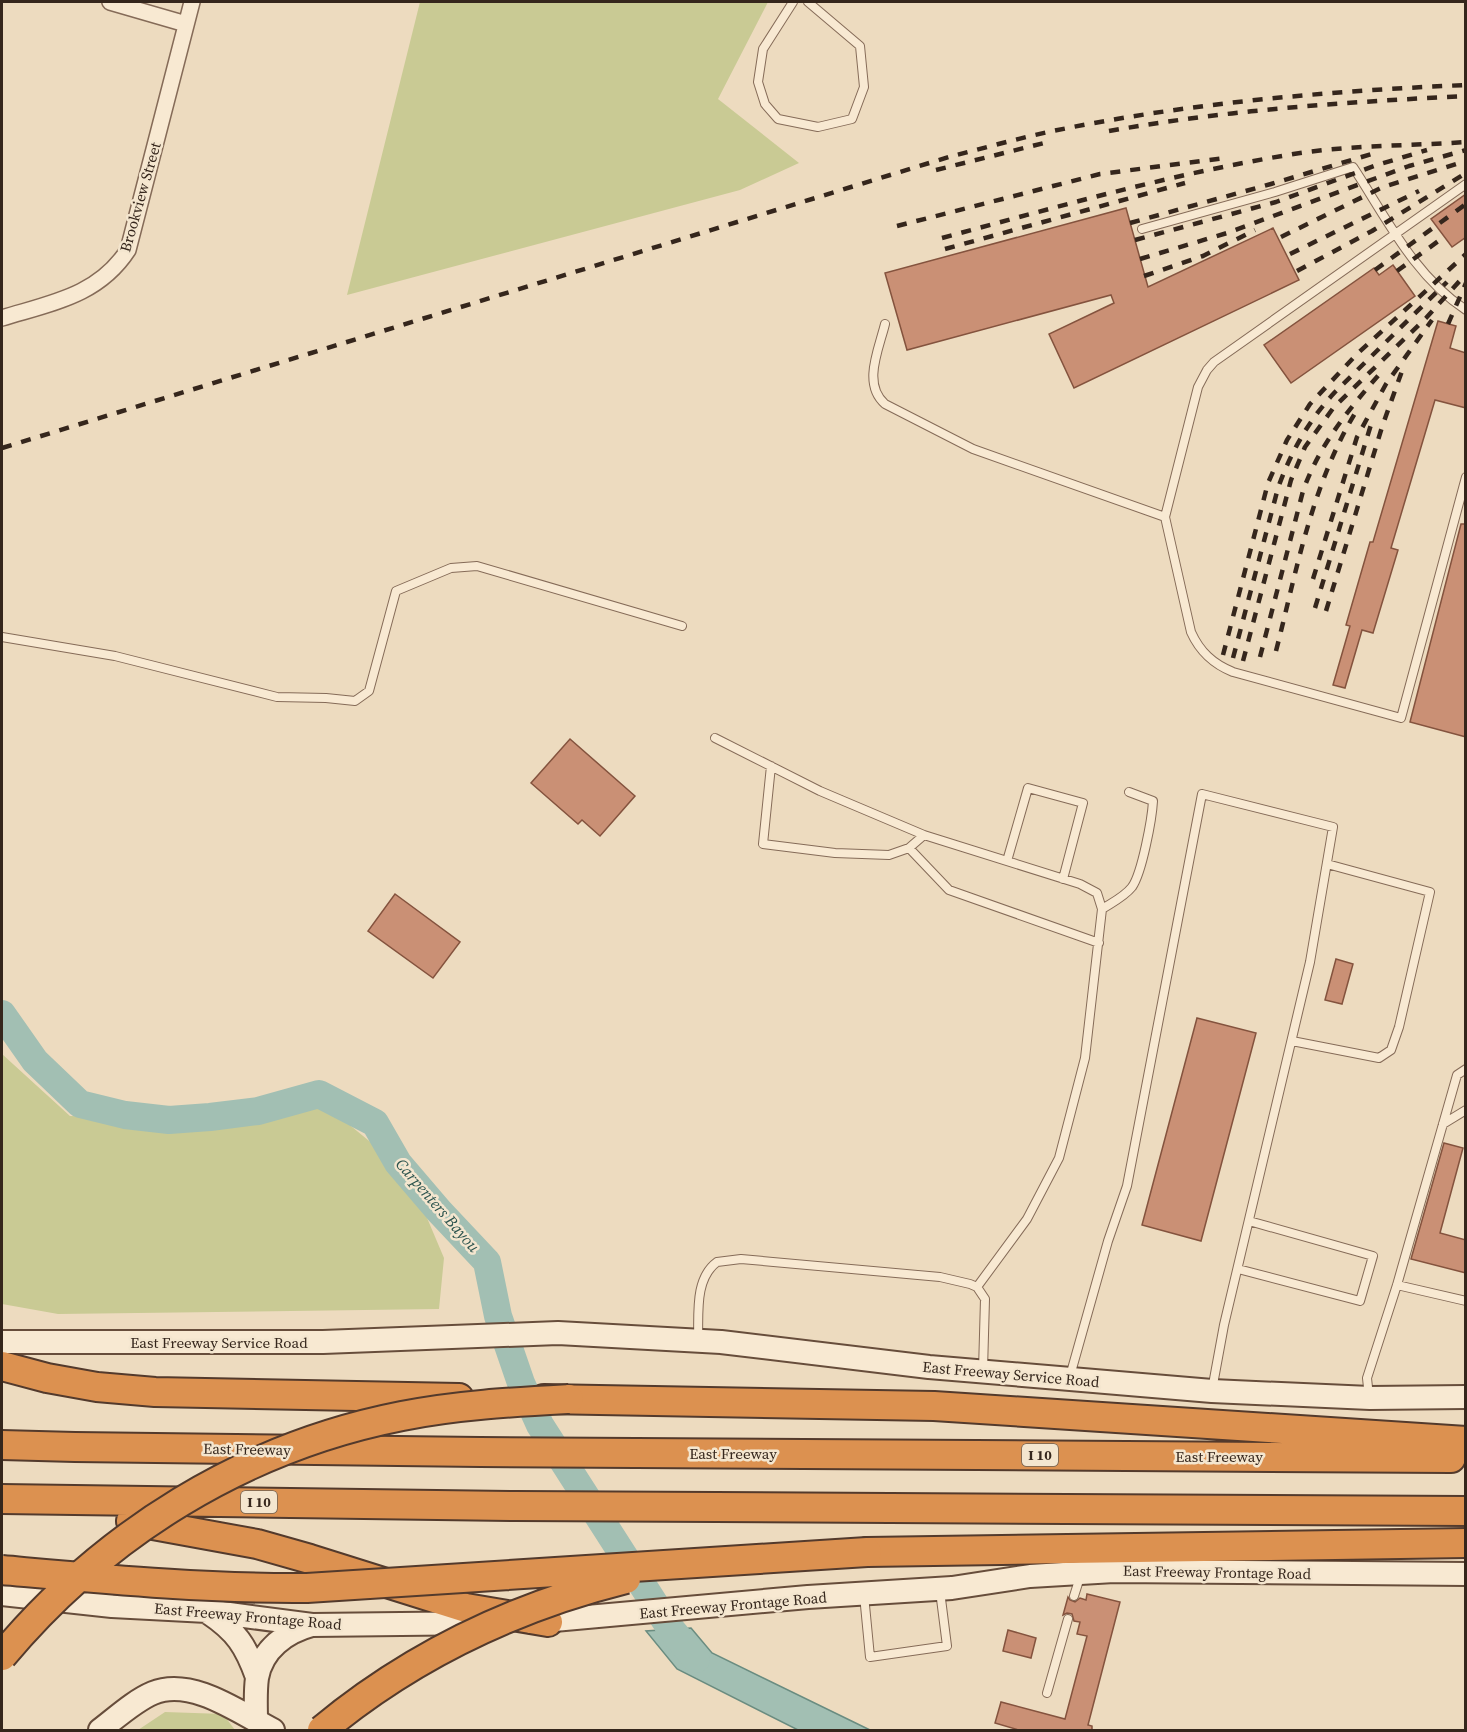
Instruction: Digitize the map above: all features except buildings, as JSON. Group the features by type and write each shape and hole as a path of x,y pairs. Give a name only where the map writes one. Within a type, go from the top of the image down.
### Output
{"highway":[{"path":"2,1366 97,1387 154,1392 373,1398 864,1403 1000,1409 1466,1441"},
{"path":"2,1656 48,1604 116,1544 164,1511 256,1462 316,1438 402,1416 462,1407 569,1399"},
{"name":"East Freeway","path":"2,1444 480,1452 1466,1458"},
{"path":"2,1499 208,1534 257,1545 310,1559 466,1608 548,1622"},
{"name":"I 10","path":"2,1499 517,1506 1466,1510"},
{"path":"2,1570 187,1585 307,1588 867,1552 1466,1543"},
{"path":"321,1731 386,1681 440,1649 526,1610 582,1591 647,1574 767,1557"}],"main road":[{"name":"East Freeway Service Road","path":"2,1342 323,1342 558,1334 698,1341 983,1371 1212,1391 1370,1398 1466,1397"},
{"name":"East Freeway Frontage Road","path":"11,1595 207,1611 312,1624 548,1622 732,1604 939,1589 1030,1576 1114,1571 1466,1574"},
{"path":"2,1609 11,1595"},
{"path":"207,1611 225,1623 242,1642 249,1654 257,1677 264,1726"},
{"path":"257,1677 273,1646 296,1629 312,1624"},
{"path":"99,1731 153,1693 175,1689 188,1689 205,1694 264,1726"}],"street":[{"path":"110,2 186,24"},
{"name":"Brookview Street","path":"2,318 80,294 108,275 128,250 192,2"}],"lane":[{"path":"793,2 763,49 758,82 765,104 778,119 818,127 852,119 864,87 860,46 808,2"},
{"path":"1142,230 1353,167 1428,279 1448,298 1466,310"},
{"path":"1466,184 1395,232 1214,362 1207,370 1198,387 1165,517 1191,632 1199,648 1213,662 1233,672 1401,718 1466,477"},
{"path":"885,324 872,380 877,396 885,404 973,449 1165,517"},
{"path":"2,637 115,656 277,697 355,701 369,691 396,591 451,568 477,566 682,626"},
{"path":"716,738 820,791 924,835 1080,884 1097,893 1102,909 1085,1058 1059,1158 1027,1219 977,1287"},
{"path":"771,766 763,844 836,853 889,855 909,848 924,835"},
{"path":"1007,861 1028,788 1083,803 1063,879"},
{"path":"1102,909 1124,896 1134,885 1148,835 1153,801 1129,792"},
{"path":"1069,1378 1108,1241 1127,1186 1203,794 1333,827 1310,962 1224,1325 1212,1391"},
{"path":"909,848 949,890 1099,943"},
{"path":"1292,1041 1379,1058 1391,1050 1399,1027 1430,892 1327,864"},
{"path":"1370,1398 1368,1378 1457,1075 1466,1069"},
{"path":"1443,1124 1466,1110"},
{"path":"1238,1269 1360,1301 1373,1256 1249,1221"},
{"path":"698,1341 701,1286 705,1274 717,1262 729,1259 940,1277 977,1287 985,1299 983,1371"},
{"path":"1397,1285 1466,1301"},
{"path":"1074,1596 1081,1573"},
{"path":"863,1593 870,1657 947,1646 939,1589"},
{"path":"1047,1693 1068,1619"}],"green space":[{"path":"420,2 768,2 718,99 799,163 740,190 347,295"},
{"path":"2,1054 70,1116 245,1121 323,1103 408,1173 444,1258 439,1309 58,1314 2,1304"},
{"path":"165,1712 223,1714 235,1730 138,1730"}],"shaded area":[{"path":"691,1628 712,1653 870,1730 798,1730 677,1669 646,1631"}],"waterway":[{"name":"Carpenters Bayou","path":"2,1014 35,1061 80,1104 125,1115 169,1120 258,1111 319,1094 375,1123 398,1163 487,1262 498,1316 521,1383 540,1425 670,1628 696,1659"}],"railway":[{"path":"2,448 952,156 1015,140 1104,121 1207,106 1310,95 1466,85"},
{"path":"1109,131 1287,108 1466,96"},
{"path":"942,238 1114,192 1244,163 1332,149 1466,142"},
{"path":"936,170 1044,143"},
{"path":"1135,240 1276,202 1377,165 1427,150"},
{"path":"1140,259 1227,233 1409,166 1466,150"},
{"path":"1130,223 1375,153"},
{"path":"897,226 1100,174 1225,158"},
{"path":"1281,237 1383,187 1466,161"},
{"path":"1297,271 1372,231 1466,173"},
{"path":"945,249 1185,183"},
{"path":"1290,254 1419,191"},
{"path":"1375,270 1466,204"},
{"path":"1144,276 1203,256 1255,230"},
{"path":"1397,271 1444,237"},
{"path":"1223,655 1268,483 1287,440 1310,404 1357,354 1466,254"},
{"path":"1243,661 1291,480 1305,447 1334,407 1426,318 1466,274"},
{"path":"1233,658 1278,488 1301,437 1335,392 1447,282"},
{"path":"1448,324 1466,283"},
{"path":"1313,579 1357,437 1386,384 1432,320"},
{"path":"1260,657 1303,491 1310,474 1337,427 1383,370"},
{"path":"1326,611 1382,427 1402,371"},
{"path":"1276,651 1317,497 1341,438 1357,410"},
{"path":"1315,608 1373,418"}]}
